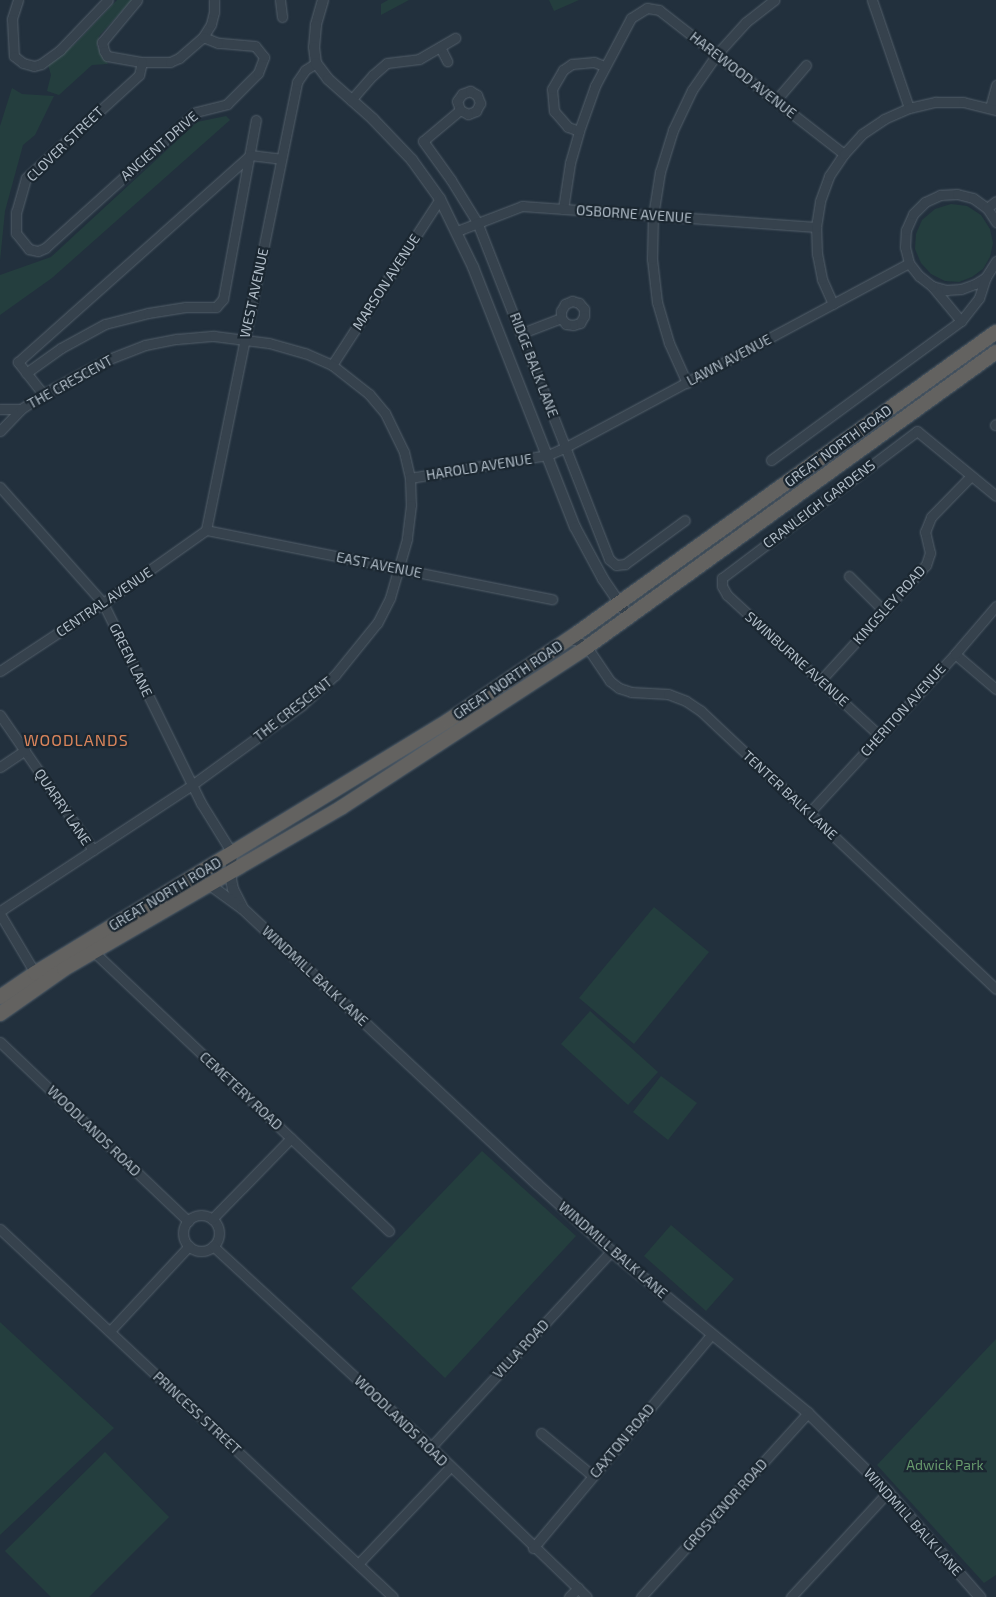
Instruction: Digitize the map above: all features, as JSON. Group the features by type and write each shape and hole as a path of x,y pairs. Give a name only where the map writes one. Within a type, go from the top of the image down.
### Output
{"highway":[{"name":"GREAT NORTH ROAD","path":"0,997 35,973 449,720 587,626 996,332"},
{"name":"GREAT NORTH ROAD","path":"0,1014 94,952 342,807 586,647 996,352"}],"street":[{"path":"18,0 12,19 14,56 23,64 34,66 41,64 60,50 108,0"},
{"path":"137,0 102,42 107,56 142,62 170,62 179,58 203,37 213,18 214,0"},
{"path":"280,0 282,17"},
{"path":"316,63 315,37 323,0"},
{"path":"686,382 669,343 658,302 652,259 653,216 660,172 673,130 692,90 717,54 746,22 774,0"},
{"path":"872,0 909,108"},
{"name":"HAREWOOD AVENUE","path":"604,66 631,18 640,11 653,7 660,10 844,154"},
{"name":"ANCIENT DRIVE","path":"45,248 196,112 227,104 258,73 264,57 255,46 218,43 203,37"},
{"path":"352,100 373,75 387,63 414,60 455,38"},
{"path":"440,47 447,61"},
{"name":"CLOVER STREET","path":"45,248 38,251 29,249 16,233 16,212 26,178 139,75 142,62"},
{"path":"562,209 570,163 579,131 604,66 583,62 572,64 556,79 552,89 552,100 557,115 568,127 579,131"},
{"name":"RIDGE BALK LANE","path":"316,63 328,79 352,100 412,160 440,199 473,267 583,544 629,616"},
{"name":"WEST AVENUE","path":"206,530 297,82 305,70 316,63"},
{"path":"776,100 806,65"},
{"path":"834,304 822,280 816,254 816,227 820,201 826,184 844,154 862,134 884,119 909,108 936,102 964,102 993,109 996,85"},
{"name":"RIDGE BALK LANE","path":"460,110 423,141 451,180 477,222 609,559 616,565 625,564 685,520"},
{"path":"26,373 61,348 105,324 148,313 186,307 216,307 223,299 256,120"},
{"path":"250,154 281,159"},
{"path":"43,394 18,362 250,154"},
{"path":"961,320 909,263 905,247 906,230 913,214 925,202 940,195 957,194 974,198 987,208 996,222"},
{"name":"MARSON AVENUE","path":"332,364 440,199"},
{"path":"987,208 996,201"},
{"name":"OSBORNE AVENUE","path":"457,231 522,206 816,227"},
{"name":"LAWN AVENUE","path":"548,455 909,263"},
{"path":"932,286 946,290 961,289 975,284 986,277 995,265"},
{"name":"GREAT NORTH ROAD","path":"771,460 961,320 979,298 986,277"},
{"path":"522,333 561,318"},
{"name":"THE CRESCENT","path":"0,431 21,409 43,394 104,360 145,345 177,339 214,336 244,339 305,353 332,364 369,394 385,413 404,452 410,478 411,505 407,539 400,569 390,598 377,623 335,676 302,705 192,785 0,913"},
{"path":"0,409 21,409"},
{"name":"CRANLEIGH GARDENS","path":"722,578 917,431 971,476"},
{"name":"HAROLD AVENUE","path":"410,478 548,455"},
{"path":"971,476 996,496"},
{"name":"KINGSLEY ROAD","path":"820,681 926,565 930,553 924,532 931,517 971,476"},
{"name":"GREEN LANE","path":"0,487 103,604 192,785 232,853"},
{"name":"EAST AVENUE","path":"206,530 552,599"},
{"name":"CENTRAL AVENUE","path":"0,671 103,604 206,530"},
{"path":"849,576 884,611"},
{"name":"SWINBURNE AVENUE","path":"722,578 722,586 727,595 880,736"},
{"name":"CHERITON AVENUE","path":"809,813 956,654 996,606"},
{"path":"586,647 587,626"},
{"path":"567,640 576,640 586,647"},
{"name":"TENTER BALK LANE","path":"586,647 610,681 618,688 631,692 668,694 686,701 701,711 996,989"},
{"path":"956,654 996,689"},
{"name":"QUARRY LANE","path":"0,715 93,850"},
{"path":"0,767 24,750"},
{"path":"230,874 232,853"},
{"name":"WINDMILL BALK LANE","path":"230,874 233,889 242,908"},
{"name":"WINDMILL BALK LANE","path":"210,885 242,908 611,1251 808,1413 888,1492 976,1596"},
{"path":"0,913 35,973"},
{"name":"CEMETERY ROAD","path":"94,952 389,1231"},
{"name":"WOODLANDS ROAD","path":"0,1042 188,1221"},
{"path":"212,1219 291,1138"},
{"path":"198,1215 212,1219 219,1233 213,1246 204,1250 189,1246 183,1232 188,1221 198,1215"},
{"name":"PRINCESS STREET","path":"0,1229 393,1597"},
{"path":"110,1331 189,1246"},
{"name":"WOODLANDS ROAD","path":"213,1246 431,1447 450,1468 533,1548 587,1597"},
{"name":"VILLA ROAD","path":"431,1447 611,1251"},
{"name":"CAXTON ROAD","path":"533,1548 712,1334"},
{"name":"GROSVENOR ROAD","path":"641,1597 808,1413"},
{"path":"541,1434 592,1476"},
{"path":"358,1564 450,1468"},
{"path":"791,1597 888,1492"},
{"path":"569,1597 578,1588"}],"green space":[{"path":"117,0 132,0 99,36 97,46 108,64 92,65 59,95 47,91 51,75 48,65 75,44"},
{"path":"388,0 409,0 381,15 381,4"},
{"path":"549,0 579,0 554,11"},
{"path":"12,88 22,94 54,96 35,135 23,145 5,211 0,261 0,126"},
{"path":"226,116 230,120 52,278 0,315 0,275 51,257 197,122"},
{"path":"951,204 967,206 981,215 990,229 993,243 990,257 983,269 972,277 959,282 945,281 931,274 921,263 915,249 916,234 922,220 935,209"},
{"path":"654,907 709,952 634,1044 579,998"},
{"path":"590,1011 658,1072 628,1105 561,1044"},
{"path":"661,1076 697,1103 668,1140 633,1112"},
{"path":"482,1151 576,1236 445,1378 351,1288"},
{"path":"671,1225 734,1279 706,1311 644,1256"},
{"path":"0,1322 114,1428 0,1535"},
{"name":"Adwick Park","path":"996,1339 996,1575 984,1583 877,1465"},
{"path":"105,1452 169,1517 89,1597 51,1597 5,1551"}],"district":[{"name":"WOODLANDS","path":"76,740"}]}
